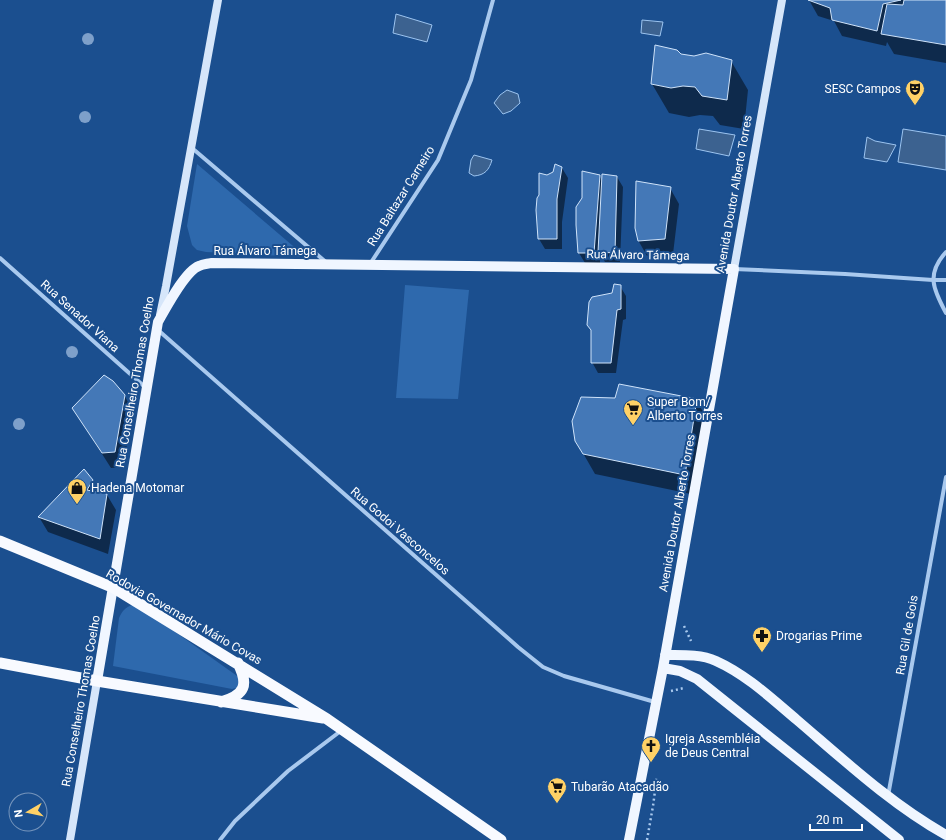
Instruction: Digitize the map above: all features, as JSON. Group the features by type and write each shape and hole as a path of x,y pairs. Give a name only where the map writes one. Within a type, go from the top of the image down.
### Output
{"highway":[{"name":"Rodovia Governador Mário Covas","path":"0,541 114,588 327,719 501,840"},
{"name":"Rodovia Governador Mário Covas","path":"0,663 97,682 327,719"},
{"path":"221,702 240,693 244,687 243,673 238,663"}],"main road":[{"name":"Rua Conselheiro Thomas Coelho","path":"70,840 114,588 146,389 218,0"},
{"name":"Avenida Doutor Alberto Torres","path":"629,840 666,654 782,0"},
{"name":"Rua Álvaro Támega","path":"158,326 174,294 193,269 199,265 211,263 734,270"},
{"path":"666,654 690,655 715,660 749,679 888,796 922,822 946,835"},
{"path":"663,668 680,671 696,679 899,840"}],"street":[{"name":"Rua Baltazar Carneiro","path":"370,264 438,160 471,80 493,0"},
{"name":"Rua Álvaro Támega","path":"191,148 329,264"},
{"path":"946,252 936,266 933,280 937,297 946,313"},
{"name":"Rua Senador Viana","path":"0,258 146,389"},
{"name":"Rua Álvaro Támega","path":"734,270 846,274 946,280"},
{"name":"Rua Godoi Vasconcelos","path":"158,326 518,647 543,667 564,676 656,702"},
{"name":"Rua Gil de Gois","path":"888,796 946,477"},
{"path":"220,840 235,821 288,771 343,730"}],"shaded area":[{"path":"396,14 432,25 427,42 393,33"},
{"path":"642,20 663,22 660,36 641,33"},
{"path":"507,90 518,94 520,103 511,111 503,114 494,103 500,95"},
{"path":"699,129 735,135 729,156 696,149"},
{"path":"903,129 946,136 946,170 898,162"},
{"path":"867,137 875,141 896,145 887,162 864,158"},
{"path":"474,155 492,160 486,171 474,176 469,173 471,160"},
{"path":"197,164 306,257 206,252 197,250 192,245 187,226"},
{"path":"405,285 469,290 458,399 396,398"},
{"path":"136,604 240,678 240,687 232,689 113,666 119,618 126,608"}],"building":[{"path":"808,0 901,0 883,4 877,31 832,20 830,8"},
{"path":"904,0 946,0 946,45 881,34 887,4 903,5"},
{"path":"655,45 677,50 681,54 694,56 706,53 732,60 727,100 702,96 695,87 683,86 671,88 651,84"},
{"path":"555,164 562,167 557,199 557,239 538,239 536,210 537,198 539,195 539,173 547,175 553,172"},
{"path":"582,171 600,175 594,253 578,253 576,207 582,198"},
{"path":"602,174 617,176 615,253 598,252"},
{"path":"636,181 671,187 665,239 638,241 635,228"},
{"path":"614,284 621,285 621,309 617,310 611,363 591,363 591,330 587,325 589,302 592,297 612,293"},
{"path":"104,375 113,381 125,395 115,452 102,453 72,408"},
{"name":"Super Bom/ Alberto Torres","path":"619,384 697,399 685,475 583,454 575,441 572,421 581,397 615,398"},
{"name":"Hadena Motomar","path":"84,469 93,480 87,490 107,494 100,539 38,517"}],"place":[{"name":"SESC Campos","path":"915,106"},
{"name":"Super Bom/ Alberto Torres","path":"633,426"},
{"name":"Hadena Motomar","path":"77,505"},
{"name":"Drogarias Prime","path":"762,653"},
{"name":"Igreja Assembléia de Deus Central","path":"651,763"},
{"name":"Tubarão Atacadão","path":"557,804"}]}
